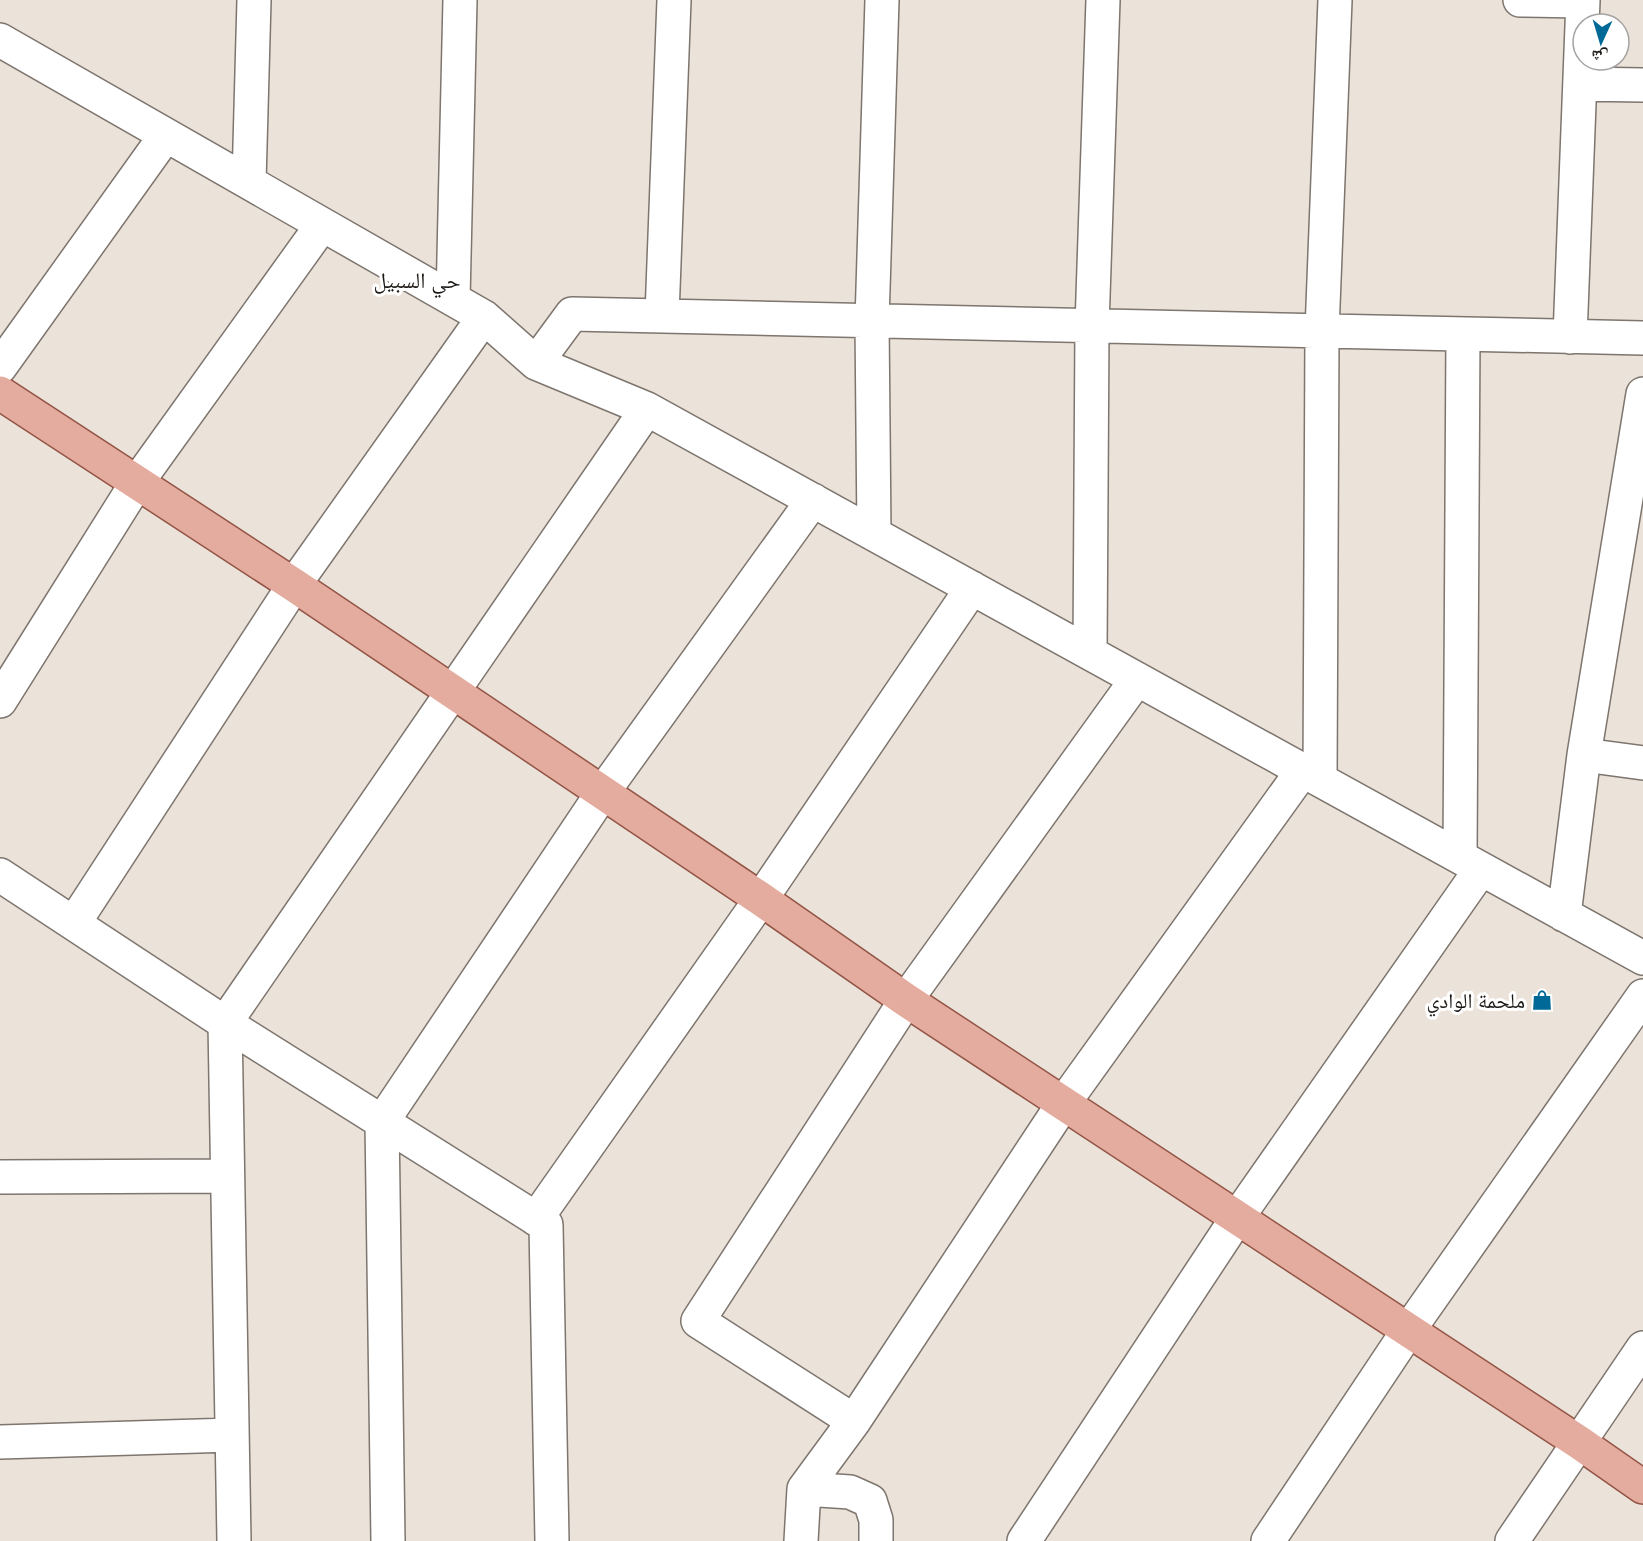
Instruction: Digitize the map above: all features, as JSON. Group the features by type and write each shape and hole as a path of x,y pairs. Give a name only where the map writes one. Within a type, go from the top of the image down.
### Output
{"main road":[{"path":"0,393 136,484 294,585 761,899 906,1000 1580,1443 1643,1487"}],"street":[{"path":"249,182 254,0"},
{"path":"453,299 460,0"},
{"path":"662,315 674,0"},
{"path":"874,534 872,321 882,0"},
{"path":"1090,653 1092,326 1103,0"},
{"path":"801,1541 804,1489 855,1421 1063,1104 1311,775 1322,331 1335,0"},
{"path":"1520,0 1583,1 1570,337"},
{"path":"0,40 484,317 536,363 647,409 1643,958"},
{"path":"1580,84 1643,85"},
{"path":"0,368 166,135"},
{"path":"0,701 136,484 322,225"},
{"path":"536,363 572,314 1643,338"},
{"path":"74,923 294,585 484,317"},
{"path":"1024,1541 1471,863 1463,334"},
{"path":"1564,915 1584,755 1643,394"},
{"path":"234,1541 225,1023 647,409"},
{"path":"388,1541 382,1122 603,792 813,500"},
{"path":"536,1219 761,899 972,588"},
{"path":"855,1421 698,1321 906,1000 1137,679"},
{"path":"1584,755 1643,763"},
{"path":"0,875 225,1023 546,1225 552,1541"},
{"path":"1268,1541 1408,1331 1643,996"},
{"path":"0,1178 227,1176"},
{"path":"1512,1541 1643,1348"},
{"path":"0,1442 232,1435"},
{"path":"804,1489 850,1492 870,1501 876,1520 876,1541"}],"place":[{"name":"ملحمة الوادي","path":"1542,1000"}],"district":[{"name":"حي السبيل","path":"417,280"}]}
